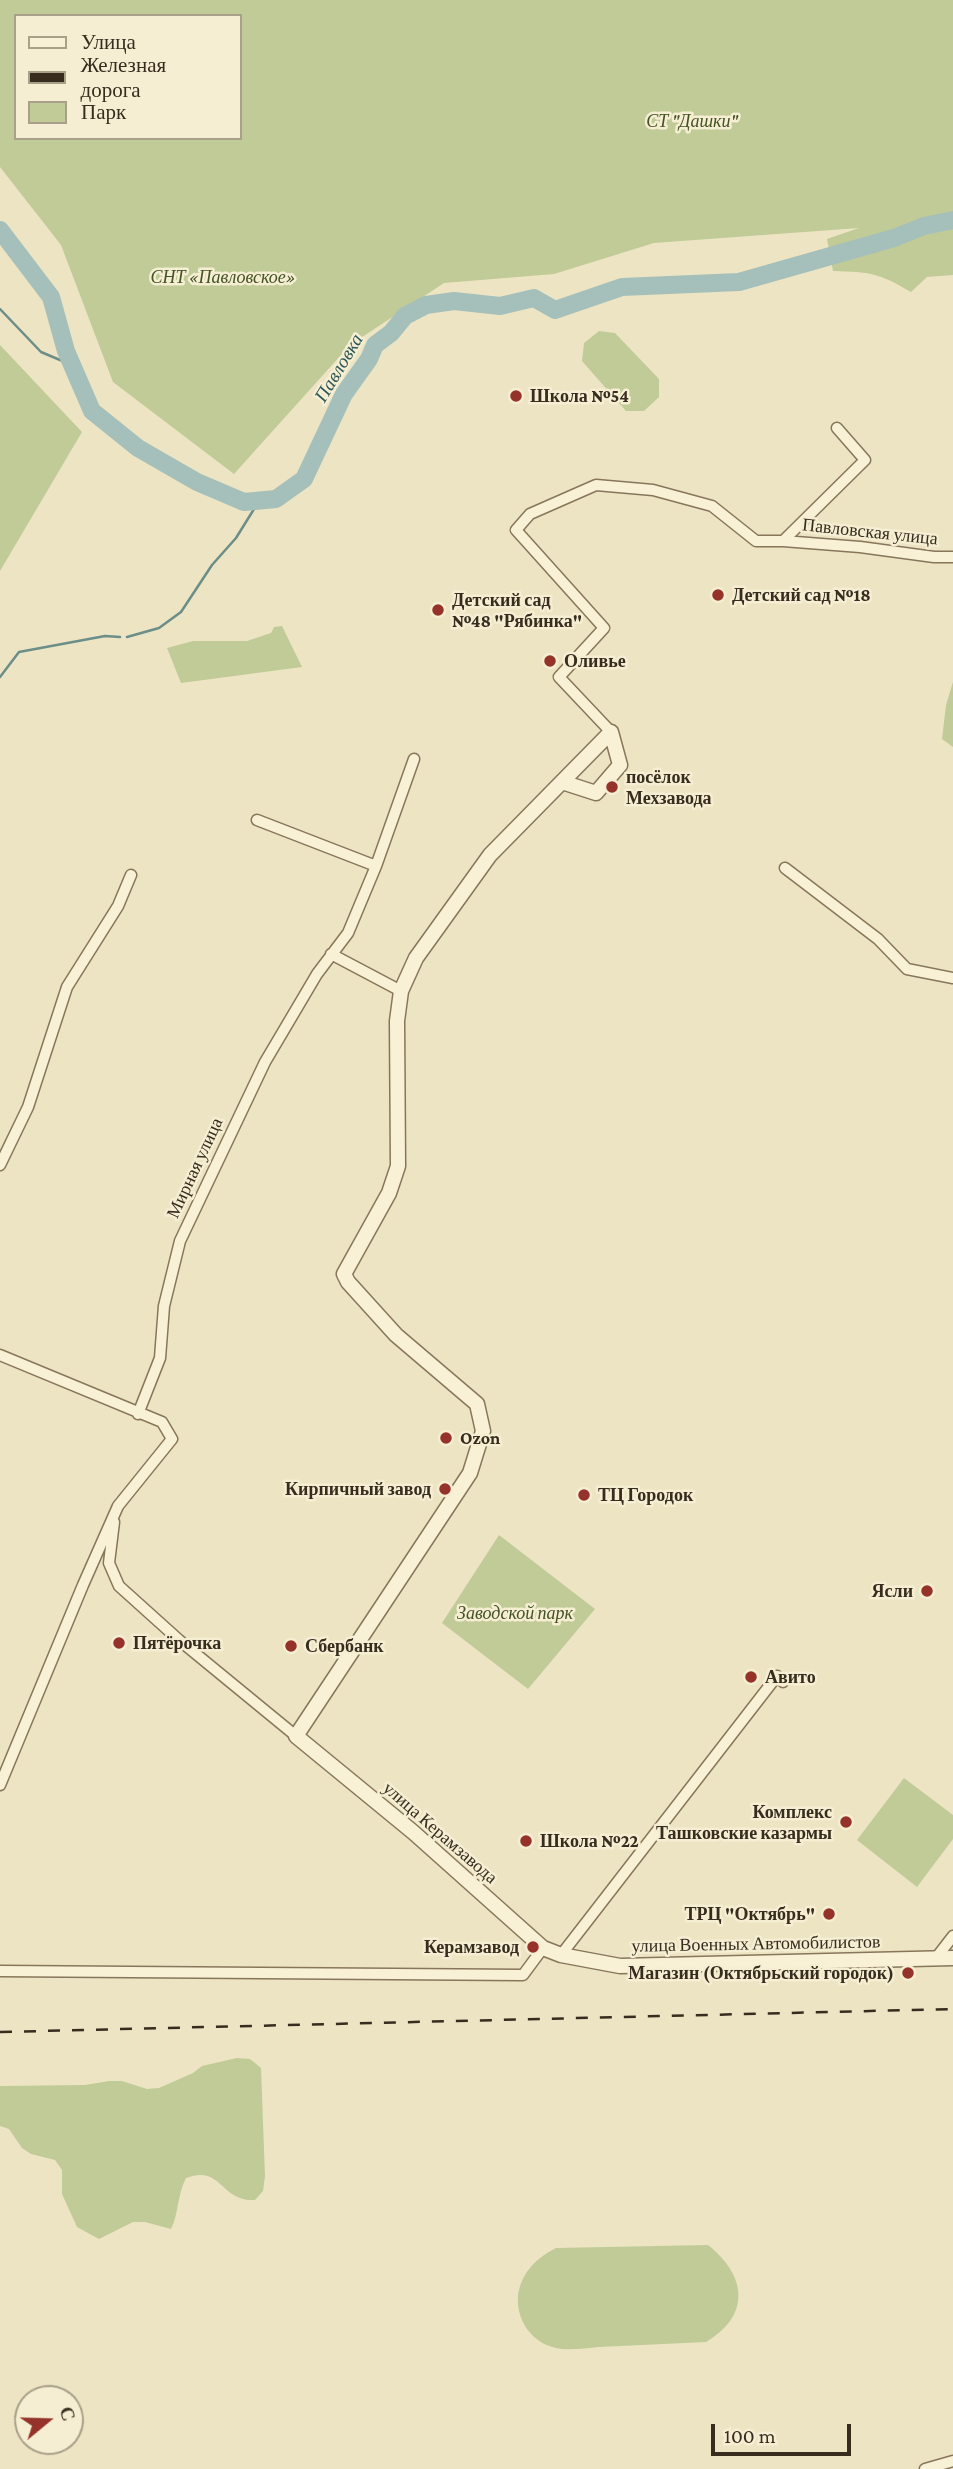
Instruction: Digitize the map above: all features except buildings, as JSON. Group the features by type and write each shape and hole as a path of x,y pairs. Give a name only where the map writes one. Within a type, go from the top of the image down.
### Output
{"street":[{"path":"783,541 865,460 837,428"},
{"name":"Павловская улица","path":"611,732 559,677 604,628 516,530 530,514 596,485 653,490 712,506 756,541 860,547 953,557"},
{"path":"562,782 596,793 620,765 611,732"},
{"path":"296,1736 470,1473 483,1431 477,1404 396,1335 348,1282 344,1274 389,1193 398,1166 397,1021 401,991 416,958 490,855 611,732"},
{"name":"Мирная улица","path":"138,1414 160,1358 164,1306 180,1241 265,1062 331,954 348,933 376,866 414,759"},
{"path":"257,820 376,866"},
{"path":"785,868 878,939 907,969 953,978"},
{"path":"0,1165 28,1107 68,987 118,906 131,875"},
{"path":"331,954 401,991"},
{"path":"0,1355 162,1422 172,1439 115,1512 0,1786"},
{"name":"улица Керамзавода","path":"115,1512 109,1563 119,1586 179,1640 413,1832 543,1948 561,1955"},
{"path":"561,1955 777,1676 783,1682"},
{"path":"936,1958 953,1936"},
{"path":"0,1971 523,1975 543,1948"},
{"name":"улица Военных Автомобилистов","path":"561,1955 620,1966 953,1958"},
{"path":"925,2469 953,2461"}],"green space":[{"path":"0,0 953,0 953,275 927,277 911,292 874,275 833,271 827,239 859,228 654,243 554,274 444,283 350,345 234,474 113,382 61,245 0,167"},
{"path":"599,331 615,333 659,379 659,397 644,411 626,411 582,361 584,343"},
{"path":"0,345 82,432 0,571"},
{"path":"282,626 302,667 181,683 167,648 193,641 247,641 271,633 274,627"},
{"path":"953,682 953,747 942,739 946,705"},
{"name":"Заводской парк","path":"499,1535 595,1609 528,1689 442,1623"},
{"path":"904,1778 953,1815 953,1839 917,1887 857,1840"},
{"path":"237,2058 250,2059 261,2068 265,2176 263,2191 255,2200 243,2199 207,2176 186,2178 171,2229 145,2222 133,2222 99,2239 77,2227 62,2194 62,2170 55,2160 31,2154 22,2148 9,2129 0,2126 0,2086 85,2085 122,2081 147,2089 159,2088 193,2073 202,2066"},
{"path":"708,2245 730,2269 738,2295 737,2307 731,2320 706,2342 561,2349 540,2341 523,2322 518,2305 522,2280 542,2256 556,2248"}],"waterway":[{"name":"Павловка","path":"0,230 51,297 66,351 92,411 138,448 197,482 244,502 276,499 304,479 344,394 369,359 375,345 391,333 405,316 426,305 454,301 500,306 534,298 555,310 622,287 739,282 894,238 924,226 953,220"},
{"path":"0,309 41,352 72,365"},
{"path":"127,637 159,628 181,612 212,565 236,538 259,501"},
{"path":"0,677 19,652 105,636 120,637"}],"railway":[{"path":"0,2032 953,2009"}],"place":[{"name":"Школа №54","path":"516,396"},
{"name":"Детский сад №18","path":"718,595"},
{"name":"Детский сад №48 \"Рябинка\"","path":"438,610"},
{"name":"Оливье","path":"550,661"},
{"name":"посёлок Мехзавода","path":"612,787"},
{"name":"Ozon","path":"446,1438"},
{"name":"Кирпичный завод","path":"445,1489"},
{"name":"ТЦ Городок","path":"584,1495"},
{"name":"Ясли","path":"927,1591"},
{"name":"Пятёрочка","path":"119,1643"},
{"name":"Сбербанк","path":"291,1646"},
{"name":"Авито","path":"751,1677"},
{"name":"Комплекс Ташковские казармы","path":"846,1822"},
{"name":"Школа №22","path":"526,1841"},
{"name":"ТРЦ \"Октябрь\"","path":"829,1914"},
{"name":"Керамзавод","path":"533,1947"},
{"name":"Магазин (Октябрьский городок)","path":"908,1973"}],"park label":[{"name":"СТ \"Дашки\"","path":"692,121"},
{"name":"СНТ «Павловское»","path":"223,277"}]}
